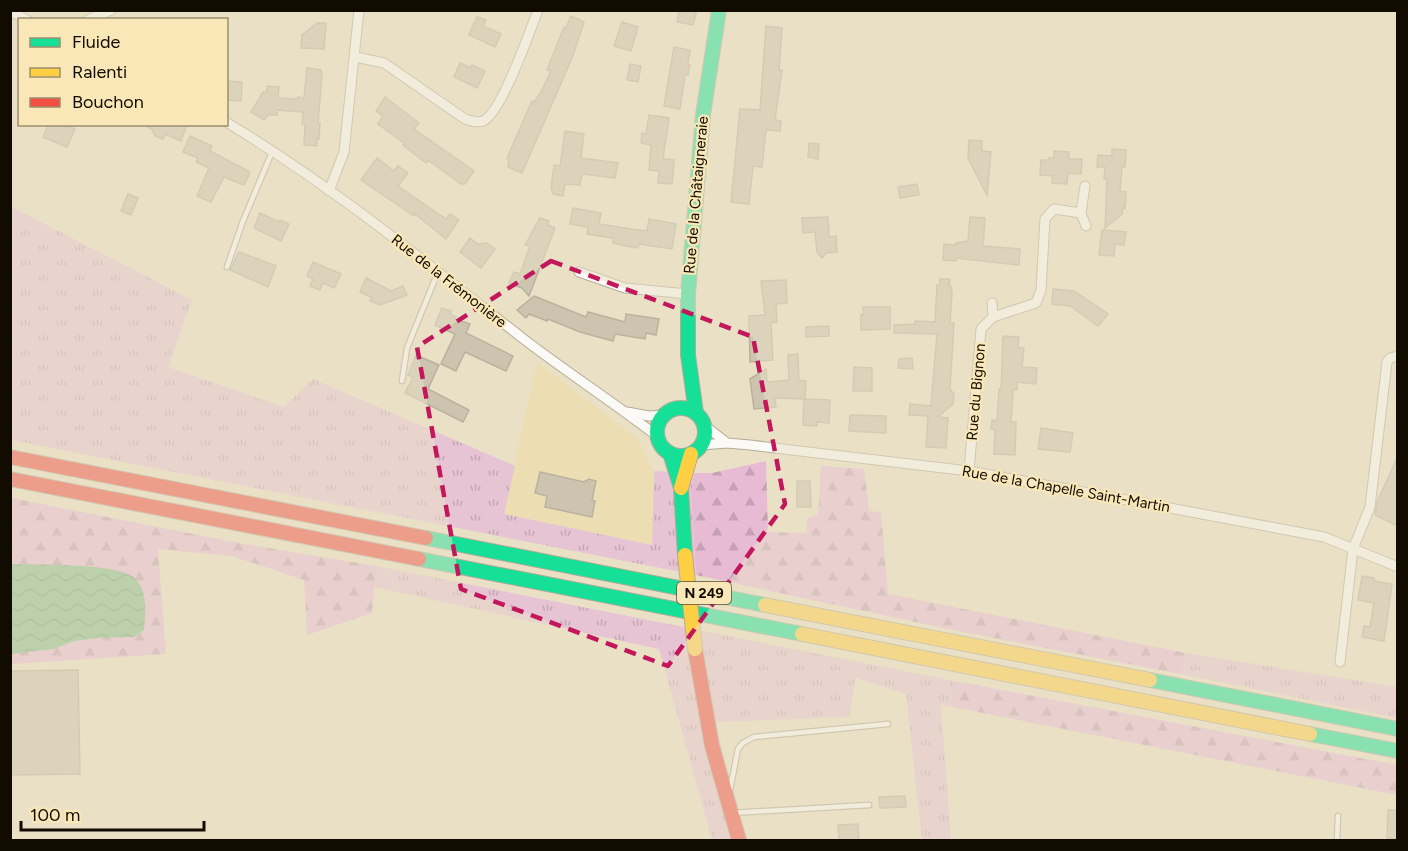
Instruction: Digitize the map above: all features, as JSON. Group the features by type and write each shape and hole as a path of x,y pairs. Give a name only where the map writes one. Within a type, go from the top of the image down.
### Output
{"main road":[{"name":"Rue de la Châtaigneraie","path":"704,425 696,413 691,381 688,355 688,294 702,115 719,10"},
{"path":"678,408 691,381"},
{"path":"696,413 678,408 664,415 659,421 657,436 669,453 681,488 695,649 718,776 739,840"},
{"path":"681,488 705,432 704,425"},
{"path":"669,453 684,456 696,449"},
{"name":"N 249","path":"10,457 1398,729"},
{"name":"N 249","path":"10,479 1398,751"}],"street":[{"path":"93,18 111,10"},
{"path":"329,191 344,152 356,57 359,10"},
{"path":"356,57 384,63 472,122 485,120 494,111 513,73 538,10"},
{"name":"Rue de la Frémonière","path":"228,123 273,151 395,238 523,339 657,436"},
{"path":"1085,186 1081,213 1086,226"},
{"path":"992,303 993,318 1036,303 1041,290 1045,219 1054,209 1081,213"},
{"path":"579,272 625,288 688,294"},
{"name":"Rue du Bignon","path":"969,471 981,329 993,318"},
{"path":"1341,662 1353,549 1370,507 1386,362 1390,357 1398,356"},
{"name":"Rue de la Frémonière","path":"625,412 649,416 664,415"},
{"path":"704,425 727,443"},
{"name":"Rue de la Chapelle Saint-Martin","path":"696,449 727,443 969,471 1324,537 1398,567"}],"lane":[{"path":"227,267 243,221 273,151"},
{"path":"402,381 407,348 438,272"},
{"path":"869,805 729,809 738,749 754,737 888,724"},
{"path":"1337,840 1338,816"}],"highlighted area":[{"path":"551,261 753,337 785,504 668,666 461,589 417,347"}],"shaded area":[{"path":"537,362 637,438 654,471 652,545 503,514"}],"green space":[{"path":"10,206 192,300 168,367 284,407 313,379 515,466 504,514 652,545 654,471 694,473 691,493 696,575 11,440"},
{"path":"766,461 768,532 806,533 807,518 818,515 821,466 864,469 869,511 881,512 888,594 1186,653 1181,674 948,629 696,575 691,493 694,473 712,473"},
{"path":"11,498 239,543 376,566 372,613 307,635 304,580 232,556 158,549 166,654 11,664 11,654 54,649 74,641 97,638 70,566 11,564"},
{"path":"376,566 950,680 953,707 941,705 951,840 922,840 906,694 856,678 849,717 716,722 734,802 746,840 712,840 659,649 374,587"},
{"path":"1186,653 1397,687 1397,718 1181,674"},
{"path":"950,680 1397,765 1397,795 953,707"}],"water":[{"path":"11,564 105,568 130,575 139,583 144,594 144,630 134,637 74,641 54,649 11,654"}],"building":[{"path":"679,10 697,10 693,25 677,22"},
{"path":"571,16 584,22 572,58 522,173 508,167 509,159 507,158 532,101 534,102 541,92 551,71 547,70 564,27 566,28"},
{"path":"477,17 486,20 483,26 501,34 495,47 469,35"},
{"path":"622,22 638,27 631,51 614,46"},
{"path":"317,23 326,23 324,49 301,48 302,35"},
{"path":"766,26 782,28 779,70 782,70 775,120 781,121 780,131 766,130 762,167 753,166 749,204 731,202 740,109 760,110"},
{"path":"674,47 690,50 688,64 690,65 688,75 685,75 680,109 664,106"},
{"path":"460,63 485,71 477,88 454,77"},
{"path":"630,64 641,66 638,82 627,80"},
{"path":"307,68 321,70 322,76 317,146 304,145 303,112 277,110 277,115 268,115 264,120 251,112 263,92 267,92 267,86 279,87 278,98 304,98"},
{"path":"228,81 242,82 241,101 228,100"},
{"path":"385,97 419,123 414,129 474,171 465,184 461,184 428,160 426,163 378,124 383,116 376,111"},
{"path":"649,115 669,118 663,159 674,160 672,184 658,183 659,171 649,170 651,145 641,143 642,133 646,134"},
{"path":"48,126 68,126 75,129 67,147 43,137"},
{"path":"146,126 186,126 181,141 165,134 163,139 155,136 152,129"},
{"path":"565,131 584,134 581,158 618,163 615,178 582,174 580,185 565,184 563,196 553,194 551,188 554,165 560,166"},
{"path":"190,136 212,146 210,151 250,172 244,185 224,177 211,202 197,196 209,168 196,162 198,158 183,152"},
{"path":"969,140 982,141 982,151 991,152 987,195 968,158"},
{"path":"809,143 819,144 818,159 808,157"},
{"path":"1112,149 1126,150 1120,191 1126,192 1125,208 1123,207 1122,214 1105,228 1107,179 1104,179 1105,167 1097,167 1098,155 1112,156"},
{"path":"1054,151 1069,152 1069,159 1082,159 1081,174 1068,173 1067,184 1052,183 1053,176 1040,175 1041,160 1054,158"},
{"path":"377,158 394,171 398,166 408,173 398,186 446,219 450,214 459,220 446,239 415,214 414,216 361,180"},
{"path":"917,184 919,195 900,198 898,187"},
{"path":"128,194 138,198 131,215 121,211"},
{"path":"573,208 601,213 599,224 631,229 647,231 649,219 676,224 672,249 639,244 638,248 626,246 613,243 613,238 587,234 588,227 570,224"},
{"path":"260,213 289,224 281,241 254,228"},
{"path":"828,217 829,237 836,236 837,252 826,253 822,258 817,252 815,232 803,233 802,218"},
{"path":"970,217 985,218 983,246 1020,249 1019,265 956,258 956,261 943,260 944,244 956,245 956,243 968,241"},
{"path":"540,218 549,221 548,225 555,228 529,296 522,288 509,283 514,272 520,274 530,246 525,245"},
{"path":"1102,230 1126,232 1124,245 1115,244 1114,256 1099,255"},
{"path":"470,238 478,244 487,243 495,249 481,268 460,252"},
{"path":"239,252 276,266 268,287 230,270"},
{"path":"313,262 341,274 334,288 323,283 320,290 310,286 313,279 307,276"},
{"path":"366,278 391,291 403,286 407,295 380,305 370,301 371,297 360,292"},
{"path":"940,279 950,279 949,286 951,286 952,293 950,323 954,323 950,389 954,394 953,404 938,417 948,418 946,448 926,447 928,416 909,415 910,404 931,406 937,334 894,333 894,325 915,324 915,321 935,322 937,285 939,286"},
{"path":"786,280 787,303 776,304 777,322 771,323 773,360 750,362 749,316 765,315 761,281"},
{"path":"1053,289 1074,291 1108,314 1098,326 1070,306 1052,304"},
{"path":"534,296 586,317 588,312 625,322 626,314 659,319 656,335 646,333 645,339 615,334 613,341 580,332 548,319 547,321 529,314 526,318 517,310"},
{"path":"863,307 890,307 890,329 861,330"},
{"path":"442,308 451,311 450,314 456,317 455,319 470,324 466,333 513,356 506,371 465,352 456,371 441,364 455,334 435,325"},
{"path":"829,326 829,336 806,337 806,327"},
{"path":"1003,336 1019,337 1018,347 1024,348 1022,367 1037,368 1036,384 1017,382 1017,390 1013,390 1011,422 1016,422 1015,455 994,454 995,430 991,429 992,420 997,421"},
{"path":"798,354 799,380 806,381 805,399 830,400 829,423 817,422 817,426 803,425 804,399 775,398 776,407 754,409 750,379 766,369 767,382 789,380 788,355"},
{"path":"416,355 439,365 428,389 469,410 463,422 405,393 413,377 408,375"},
{"path":"912,358 913,369 898,368 899,359"},
{"path":"854,367 872,368 872,391 853,391"},
{"path":"850,415 886,416 886,433 849,431"},
{"path":"1041,428 1073,433 1070,452 1038,449"},
{"path":"1398,456 1398,526 1375,515 1377,502"},
{"path":"540,472 584,482 589,479 596,481 592,500 595,501 592,517 545,507 547,496 535,493"},
{"path":"797,481 810,481 811,507 797,507"},
{"path":"1362,576 1392,584 1384,641 1362,637 1364,626 1370,627 1374,603 1358,600"},
{"path":"78,670 80,774 10,775 10,671"},
{"path":"905,796 906,807 880,808 879,797"},
{"path":"1388,810 1398,810 1398,839 1387,838"},
{"path":"858,824 859,840 839,840 838,825"}],"traffic: fast":[{"path":"696,413 688,355 688,294 703,115 719,10"},
{"path":"681,408 698,415 705,432 698,449 681,456 664,449 657,432 664,415 681,408"},
{"path":"670,453 681,488 685,555"},
{"path":"426,538 765,605"},
{"path":"419,559 802,634"},
{"path":"1150,680 1398,729"},
{"path":"1310,734 1398,751"}],"traffic: slow":[{"path":"681,488 691,454"},
{"path":"685,555 695,649"},
{"path":"765,605 1150,680"},
{"path":"802,634 1310,734"}],"traffic: jam":[{"path":"10,457 426,538"},
{"path":"10,479 419,559"},
{"path":"695,649 712,746 739,840"}]}
